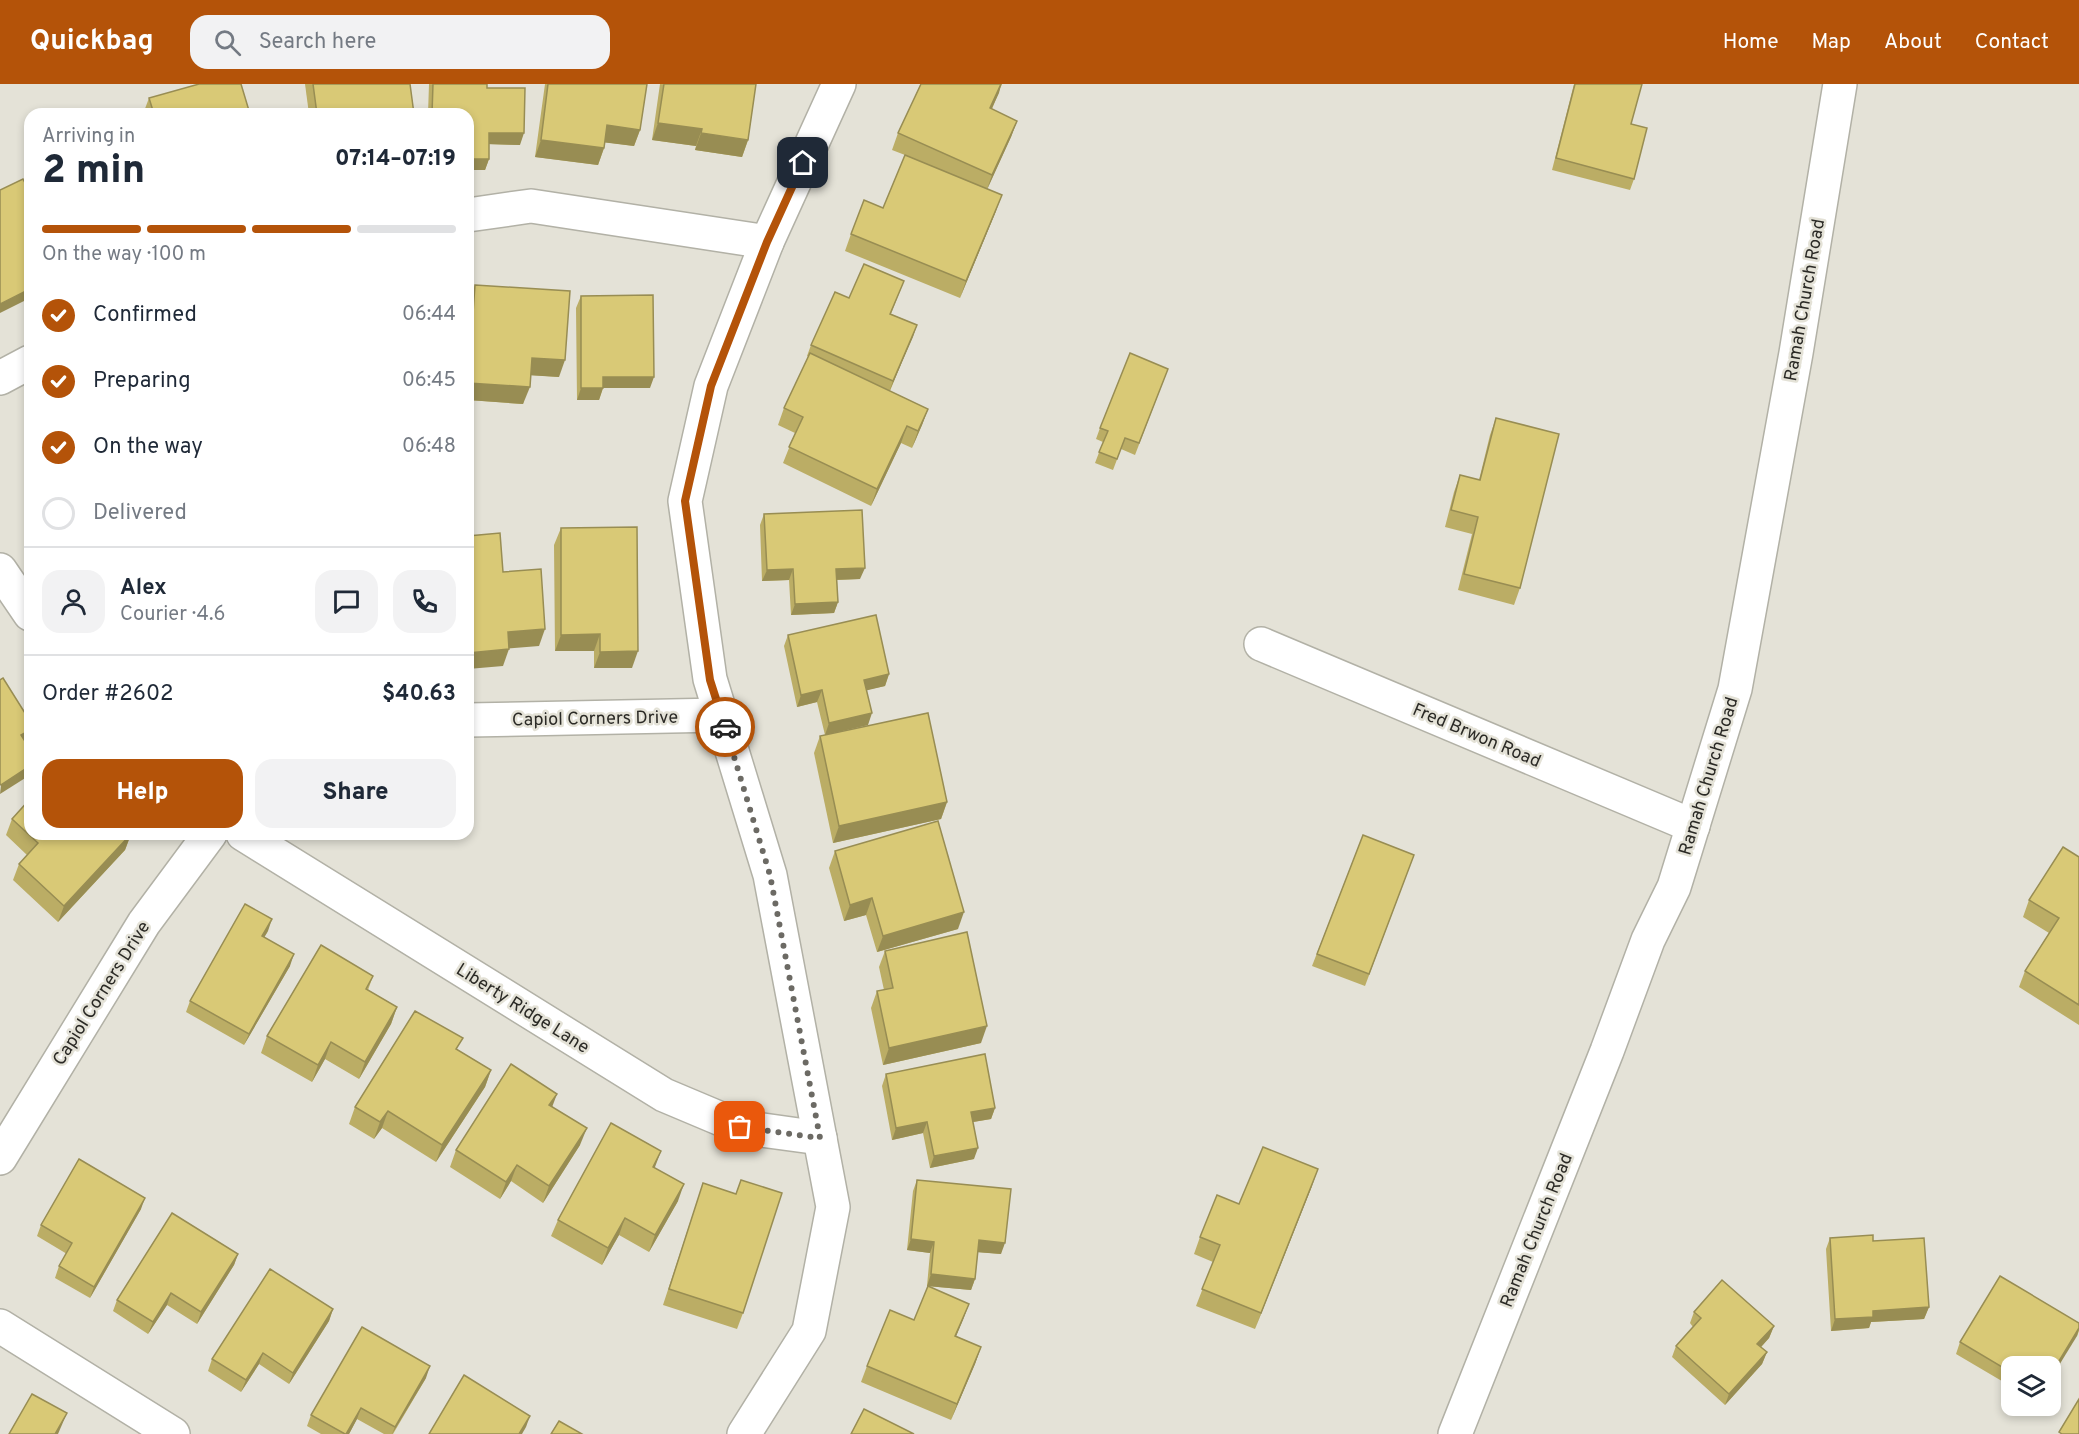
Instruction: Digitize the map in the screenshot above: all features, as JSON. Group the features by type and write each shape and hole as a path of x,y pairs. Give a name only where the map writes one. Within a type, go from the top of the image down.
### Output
{"street":[{"path":"744,1434 808,1331 833,1207 770,875 710,680 685,501 711,386 767,242 839,84"},
{"name":"Ramah Church Road","path":"1455,1434 1607,1051 1648,940 1674,887 1735,689 1796,353 1840,84"},
{"path":"474,214 531,206 767,242"},
{"path":"0,378 24,365"},
{"path":"0,570 24,605"},
{"name":"Fred Brwon Road","path":"1261,645 1693,826"},
{"name":"Capiol Corners Drive","path":"474,720 721,715"},
{"name":"Capiol Corners Drive","path":"0,1158 144,922 206,840"},
{"name":"Liberty Ridge Lane","path":"253,840 664,1095 740,1127 820,1138"},
{"path":"0,1326 173,1434"}],"building":[{"path":"199,84 241,84 248,108 152,108 149,98"},
{"path":"313,84 410,84 413,108 316,108"},
{"path":"433,84 487,84 487,88 525,88 524,133 489,133 489,159 474,159 474,108 432,108"},
{"path":"548,84 647,84 640,130 607,125 604,148 541,140"},
{"path":"664,84 756,84 748,140 701,133 702,129 658,123"},
{"path":"921,84 1001,84 990,108 1017,121 992,175 898,133"},
{"path":"1575,84 1642,84 1631,124 1647,128 1634,179 1556,158"},
{"path":"905,155 1002,195 966,281 851,234 864,200 883,208"},
{"path":"23,179 24,181 24,292 0,304 0,190"},
{"path":"864,264 904,281 890,314 917,325 893,381 811,345 835,292 849,298"},
{"path":"475,285 570,291 565,360 532,358 530,387 474,383"},
{"path":"653,295 654,377 603,377 603,388 581,388 581,296"},
{"path":"810,353 928,409 918,431 907,426 877,489 789,447 803,417 784,408"},
{"path":"1130,353 1168,369 1139,443 1125,438 1117,459 1099,452 1108,431 1100,428"},
{"path":"1496,418 1559,434 1520,588 1464,574 1478,517 1451,510 1460,475 1480,480"},
{"path":"862,510 865,568 836,569 838,602 795,604 793,569 767,570 764,514"},
{"path":"637,527 638,651 600,652 600,634 561,635 561,528"},
{"path":"500,533 503,572 541,569 545,629 508,632 509,649 474,652 474,535"},
{"path":"876,615 889,674 864,680 872,713 829,723 822,690 801,695 788,635"},
{"path":"3,678 24,711 24,733 21,735 24,740 24,770 1,785 0,784 0,680"},
{"path":"928,713 947,802 839,826 820,736"},
{"path":"24,806 24,830 12,819"},
{"path":"938,821 964,912 883,936 872,898 850,905 835,851"},
{"path":"1363,835 1414,855 1369,974 1317,954"},
{"path":"35,840 125,840 64,906 19,864 38,843"},
{"path":"2063,847 2079,857 2079,1005 2025,971 2059,918 2029,900"},
{"path":"245,904 272,919 262,936 294,954 249,1034 190,1001"},
{"path":"967,932 987,1026 889,1048 877,991 893,988 885,951"},
{"path":"321,945 373,976 366,989 397,1007 365,1062 331,1042 318,1065 267,1036"},
{"path":"415,1011 463,1038 456,1049 491,1070 442,1145 388,1111 380,1122 355,1107"},
{"path":"985,1054 995,1108 971,1112 978,1148 934,1156 927,1122 896,1128 886,1074"},
{"path":"511,1064 557,1094 549,1105 587,1128 549,1186 517,1165 506,1182 456,1150"},
{"path":"611,1123 661,1151 653,1167 684,1184 655,1235 625,1218 608,1248 558,1220"},
{"path":"1263,1147 1318,1169 1261,1313 1202,1289 1220,1245 1200,1237 1217,1195 1239,1204"},
{"path":"79,1159 145,1198 94,1287 59,1266 72,1243 41,1225"},
{"path":"741,1180 782,1193 743,1313 669,1289 703,1183 736,1194"},
{"path":"917,1180 1011,1189 1005,1243 979,1240 975,1279 931,1274 934,1242 911,1239"},
{"path":"172,1213 238,1254 201,1312 171,1293 153,1322 117,1300"},
{"path":"1873,1235 1873,1241 1924,1238 1929,1307 1873,1311 1873,1317 1835,1319 1830,1238"},
{"path":"270,1269 333,1309 293,1373 263,1353 246,1380 212,1359"},
{"path":"2000,1276 2079,1323 2079,1328 2061,1358 2001,1356 2001,1366 1960,1342"},
{"path":"1722,1280 1774,1326 1757,1344 1767,1352 1729,1394 1676,1346 1701,1318 1694,1312"},
{"path":"928,1286 969,1304 955,1336 981,1347 957,1404 867,1366 890,1310 914,1320"},
{"path":"362,1327 430,1366 395,1427 361,1408 345,1434 311,1415"},
{"path":"464,1375 530,1416 519,1434 429,1434"},
{"path":"32,1394 67,1413 55,1434 9,1434"},
{"path":"2079,1399 2079,1434 2062,1434 2059,1432"},
{"path":"864,1409 914,1434 851,1434"},
{"path":"559,1421 582,1434 551,1434"}],"way so far":[{"path":"725,727 770,875 820,1138 740,1127"}],"route":[{"path":"725,727 710,680 685,501 711,386 767,242 803,163"}]}
